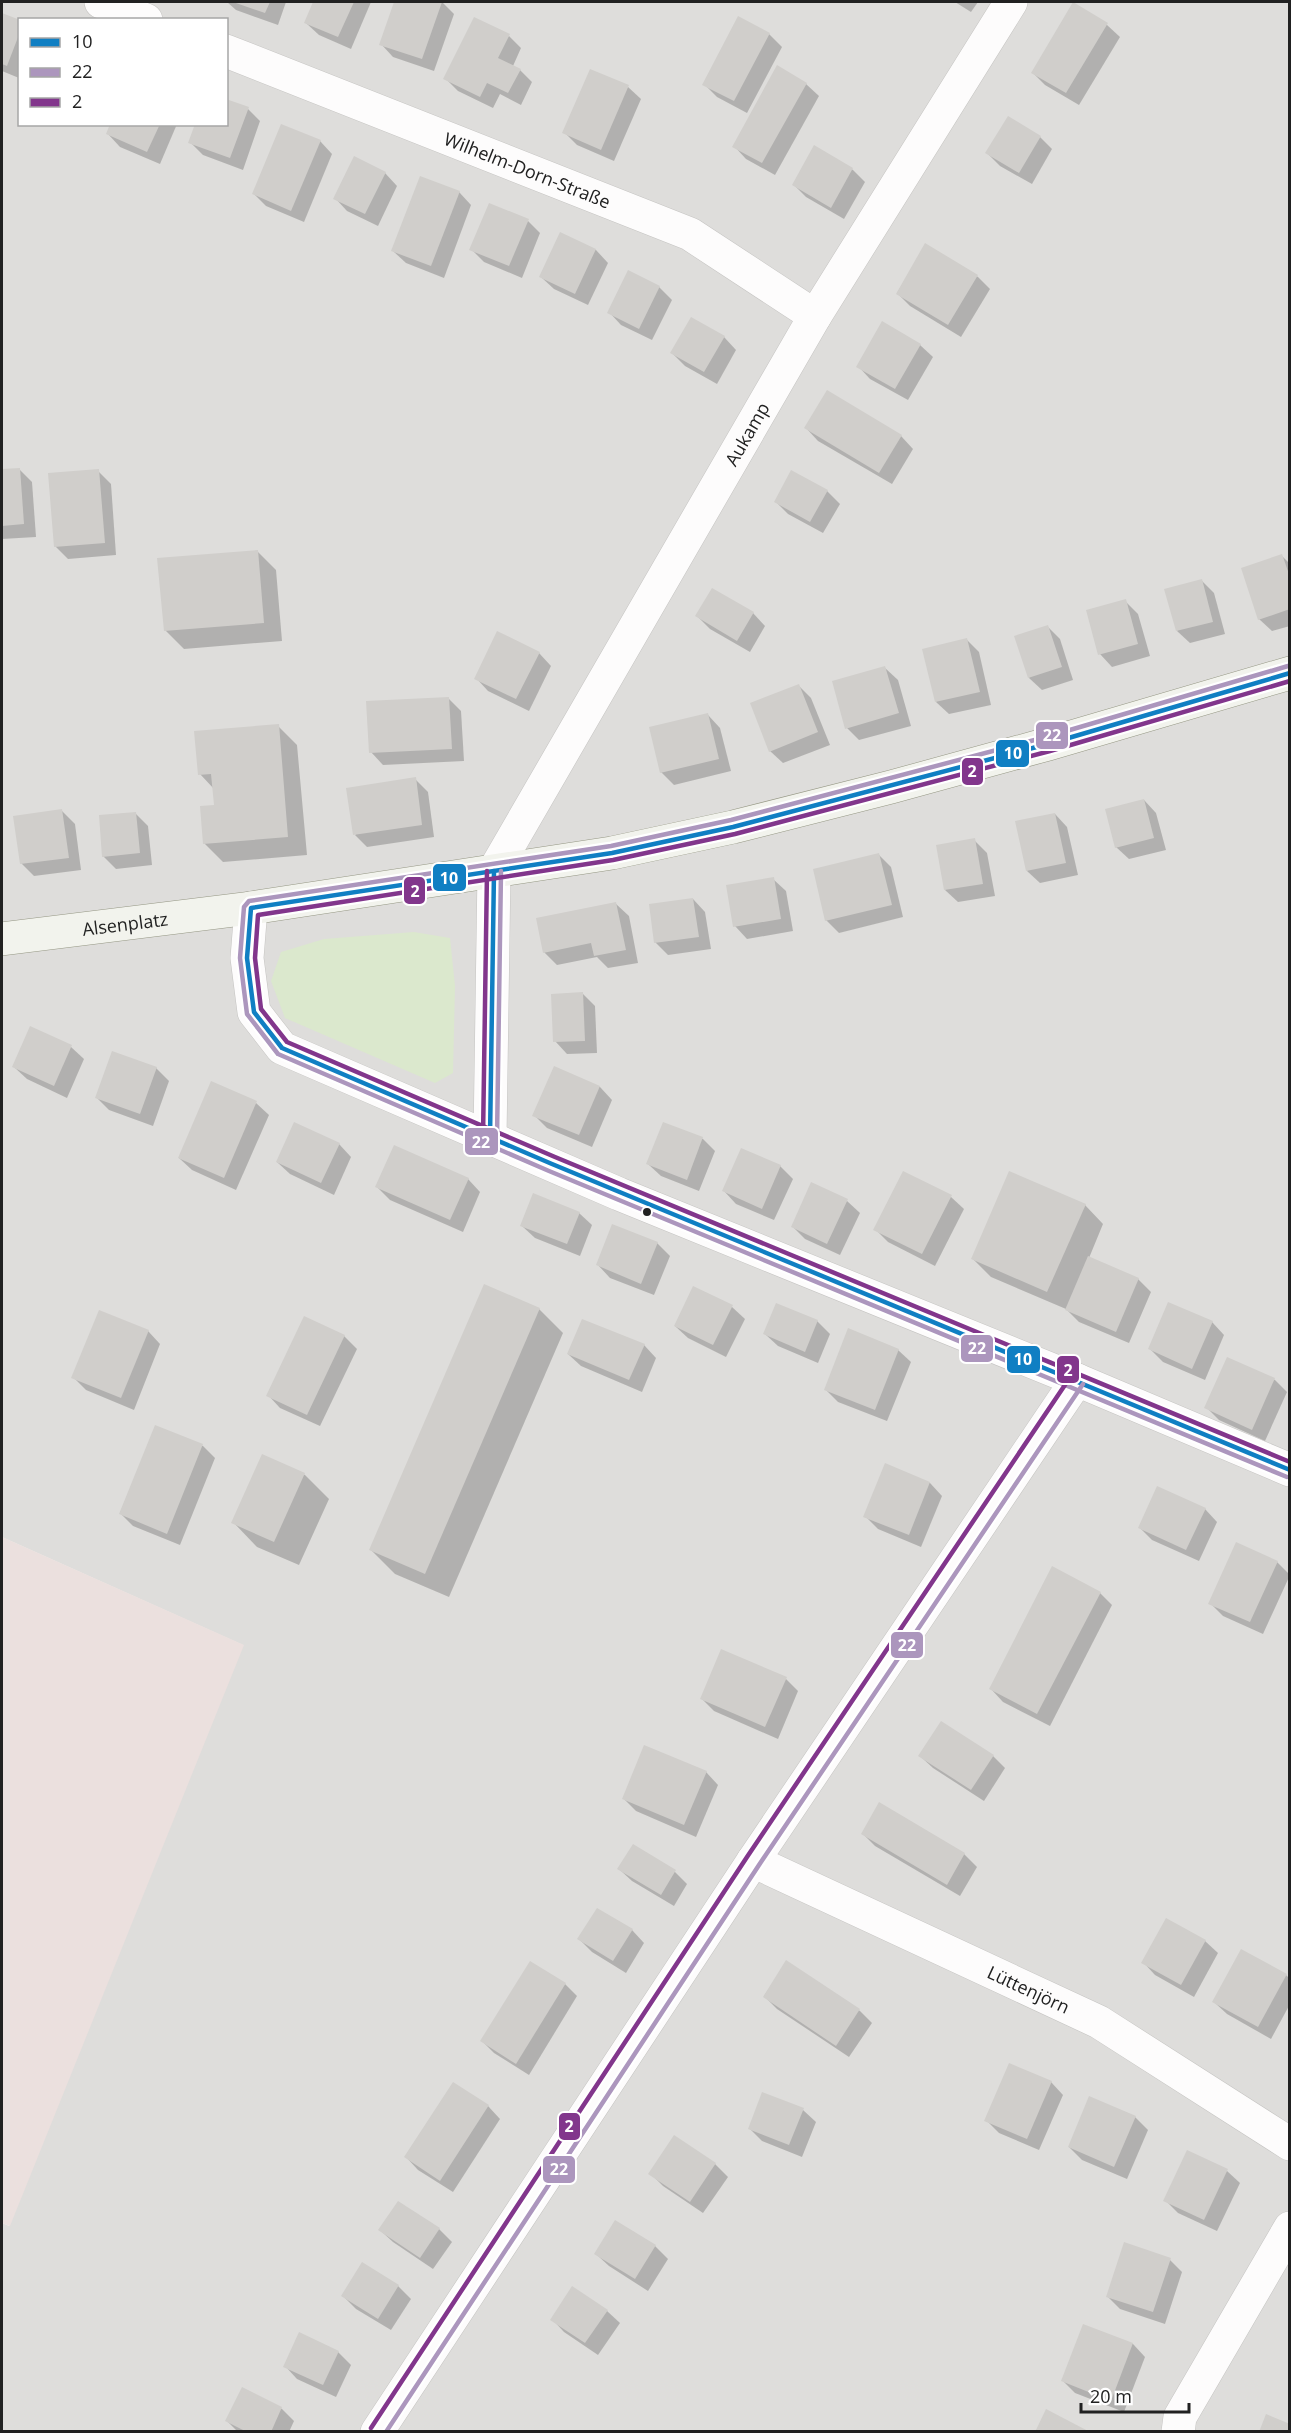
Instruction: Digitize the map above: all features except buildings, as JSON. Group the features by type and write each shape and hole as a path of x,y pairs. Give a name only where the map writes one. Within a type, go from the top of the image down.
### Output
{"main road":[{"name":"Alsenplatz","path":"2,939 250,908 612,853 733,827 1026,750 1290,673"}],"street":[{"path":"101,2 141,18"},
{"name":"Aukamp","path":"494,871 815,316 1011,2"},
{"name":"Wilhelm-Dorn-Straße","path":"228,52 690,234 815,316"},
{"path":"490,1138 494,871"},
{"path":"250,908 247,958 254,1012 282,1048 619,1194 1077,1380 1290,1470"},
{"path":"377,2432 753,1862 1077,1380"},
{"name":"Lüttenjörn","path":"753,1862 1099,2022 1290,2144"},
{"path":"1178,2432 1180,2417 1290,2228"}],"shaded area":[{"path":"2,2 1289,2 1289,2431 2,2431 2,2223 9,2226 243,1645 2,1537"},
{"path":"2,1537 244,1645 10,2226 2,2223"}],"green space":[{"path":"414,932 450,938 455,986 453,1073 435,1083 285,1018 271,981 281,952 324,939"}],"transit line":[{"name":"22","path":"1287,1477 549,1171 278,1054 247,1014 240,958 244,907 249,901 611,846 731,820 1046,737 1288,666"},
{"name":"10","path":"1290,673 1048,744 733,827 612,853 251,908 247,958 254,1012 282,1048 552,1164 1290,1470"},
{"name":"2","path":"1290,681 1050,751 735,834 613,860 258,915 255,958 261,1009 287,1042 555,1157 1290,1462"},
{"name":"2","path":"483,1138 487,871"},
{"name":"10","path":"490,1138 494,871"},
{"name":"22","path":"497,1138 501,871"},
{"name":"2","path":"371,2428 747,1857 1071,1376"},
{"name":"22","path":"386,2432 759,1865 1083,1384"}]}
